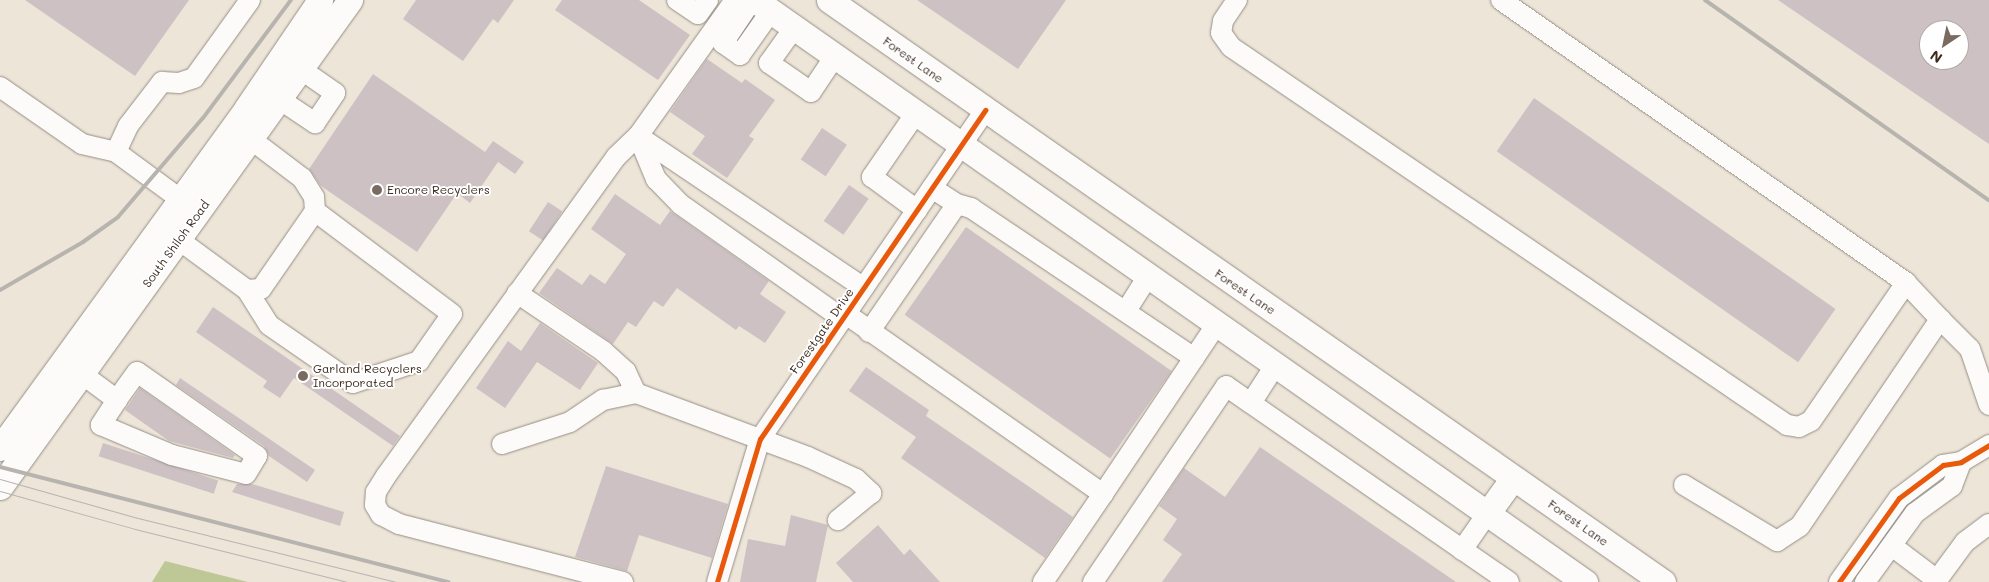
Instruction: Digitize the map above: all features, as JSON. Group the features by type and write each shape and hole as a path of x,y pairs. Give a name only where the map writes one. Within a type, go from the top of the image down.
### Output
{"main road":[{"name":"South Shiloh Road","path":"292,63 320,0"},
{"name":"South Shiloh Road","path":"0,448 180,199 271,94 292,63 350,0"},
{"name":"Forest Lane","path":"829,0 1171,241 1663,582"},
{"path":"759,4 836,56 1274,367 1585,582"},
{"name":"South Shiloh Road","path":"0,487 252,140 271,94"},
{"path":"1148,276 1171,241"},
{"path":"1487,514 1513,478"}],"street":[{"path":"116,152 128,126 162,82 179,83 194,78 250,0"},
{"path":"677,0 698,14 708,0"},
{"path":"623,582 400,524 381,515 375,505 376,492 616,157 638,136 735,0"},
{"path":"1236,0 1223,20 1222,33 1231,47 1787,426 1800,427 1812,421 1906,283"},
{"path":"1501,0 1906,283 1970,349 1989,405"},
{"path":"794,28 769,63 811,92 836,56"},
{"path":"271,94 315,123 335,93 292,63"},
{"path":"0,87 82,144 116,152 180,199"},
{"name":"Forestgate Drive","path":"717,582 760,439 985,110"},
{"path":"916,113 872,177 917,210"},
{"path":"638,136 864,288"},
{"path":"638,136 656,179 680,204 870,332 1102,494"},
{"path":"247,290 261,289 315,211 314,197 302,178 252,140"},
{"path":"932,188 957,204 971,208 1194,358"},
{"path":"870,332 957,204"},
{"path":"179,240 247,290 269,325 353,383 419,361 452,314 315,211"},
{"path":"1126,311 1148,276"},
{"path":"517,293 603,351 626,372 636,394"},
{"path":"1684,485 1777,541 1800,526 1940,319"},
{"path":"1043,582 1216,325"},
{"path":"1251,403 1274,367"},
{"path":"137,372 258,456 246,474 172,455 101,425 117,400 137,372"},
{"path":"82,374 117,400"},
{"path":"1093,582 1226,386 1510,582"},
{"path":"502,444 570,422 603,400 636,394 837,468 856,479 871,494 838,520"},
{"path":"1839,582 1899,498 1943,465 1961,462 1989,445"},
{"path":"1865,582 1915,514 1952,486 1961,462"},
{"path":"1462,550 1487,514"},
{"path":"1892,546 1938,581 1965,542 1989,524"}],"green space":[{"path":"165,561 248,582 152,582"}],"building":[{"path":"25,0 189,0 135,76"},
{"path":"416,0 514,0 498,23 493,19 463,61 403,19"},
{"path":"562,0 639,0 690,35 658,80 555,10"},
{"path":"917,0 1066,0 1018,69"},
{"path":"1778,0 1989,0 1989,144"},
{"path":"707,59 742,83 745,79 775,100 749,136 754,139 727,178 692,154 705,136 670,112"},
{"path":"373,74 485,152 493,141 524,162 515,174 498,162 470,203 457,193 417,252 321,186 309,169"},
{"path":"1534,98 1835,309 1798,362 1497,151"},
{"path":"822,128 847,145 826,176 801,160"},
{"path":"849,185 869,199 843,235 824,221"},
{"path":"615,194 660,225 670,211 769,281 760,294 786,312 765,343 739,326 736,330 677,288 663,307 654,301 636,327 628,322 613,344 539,293 557,268 582,285 590,274 605,284 626,254 591,229"},
{"path":"548,202 562,211 543,241 529,231"},
{"path":"966,227 1172,371 1110,459 905,315"},
{"name":"Garland Recyclers Incorporated","path":"213,307 400,436 393,446 294,378 280,398 263,387 267,381 196,332"},
{"path":"540,323 598,363 580,390 537,362 505,408 476,388 508,341 521,351"},
{"path":"866,367 929,410 926,416 1073,517 1045,558 901,458 916,437 849,391"},
{"path":"180,378 315,470 307,482 269,456 264,446 176,385"},
{"path":"140,388 235,455 233,458 169,441 125,410"},
{"path":"103,443 218,480 214,494 99,456"},
{"path":"1260,447 1456,582 1162,582 1182,554 1163,540 1177,519 1159,506 1184,468 1225,497"},
{"path":"606,466 728,504 712,558 639,535 627,571 575,557"},
{"path":"237,484 252,484 344,512 340,526 232,492"},
{"path":"791,515 828,525 816,582 740,582 748,539 785,546"},
{"path":"878,525 904,555 910,549 940,582 853,582 836,563"}],"tram line":[{"path":"0,479 138,518 396,582"},
{"path":"0,491 135,529 348,582"}],"railway":[{"path":"0,290 83,242 118,217 203,118 291,0"},
{"path":"1705,0 1989,200"},
{"path":"0,467 448,582"}],"cycle path":[{"path":"717,582 760,439 985,110"},
{"path":"1839,582 1899,498 1943,465 1961,462 1989,445"}],"place":[{"name":"Encore Recyclers","path":"377,190"},
{"name":"Garland Recyclers Incorporated","path":"303,376"}]}
